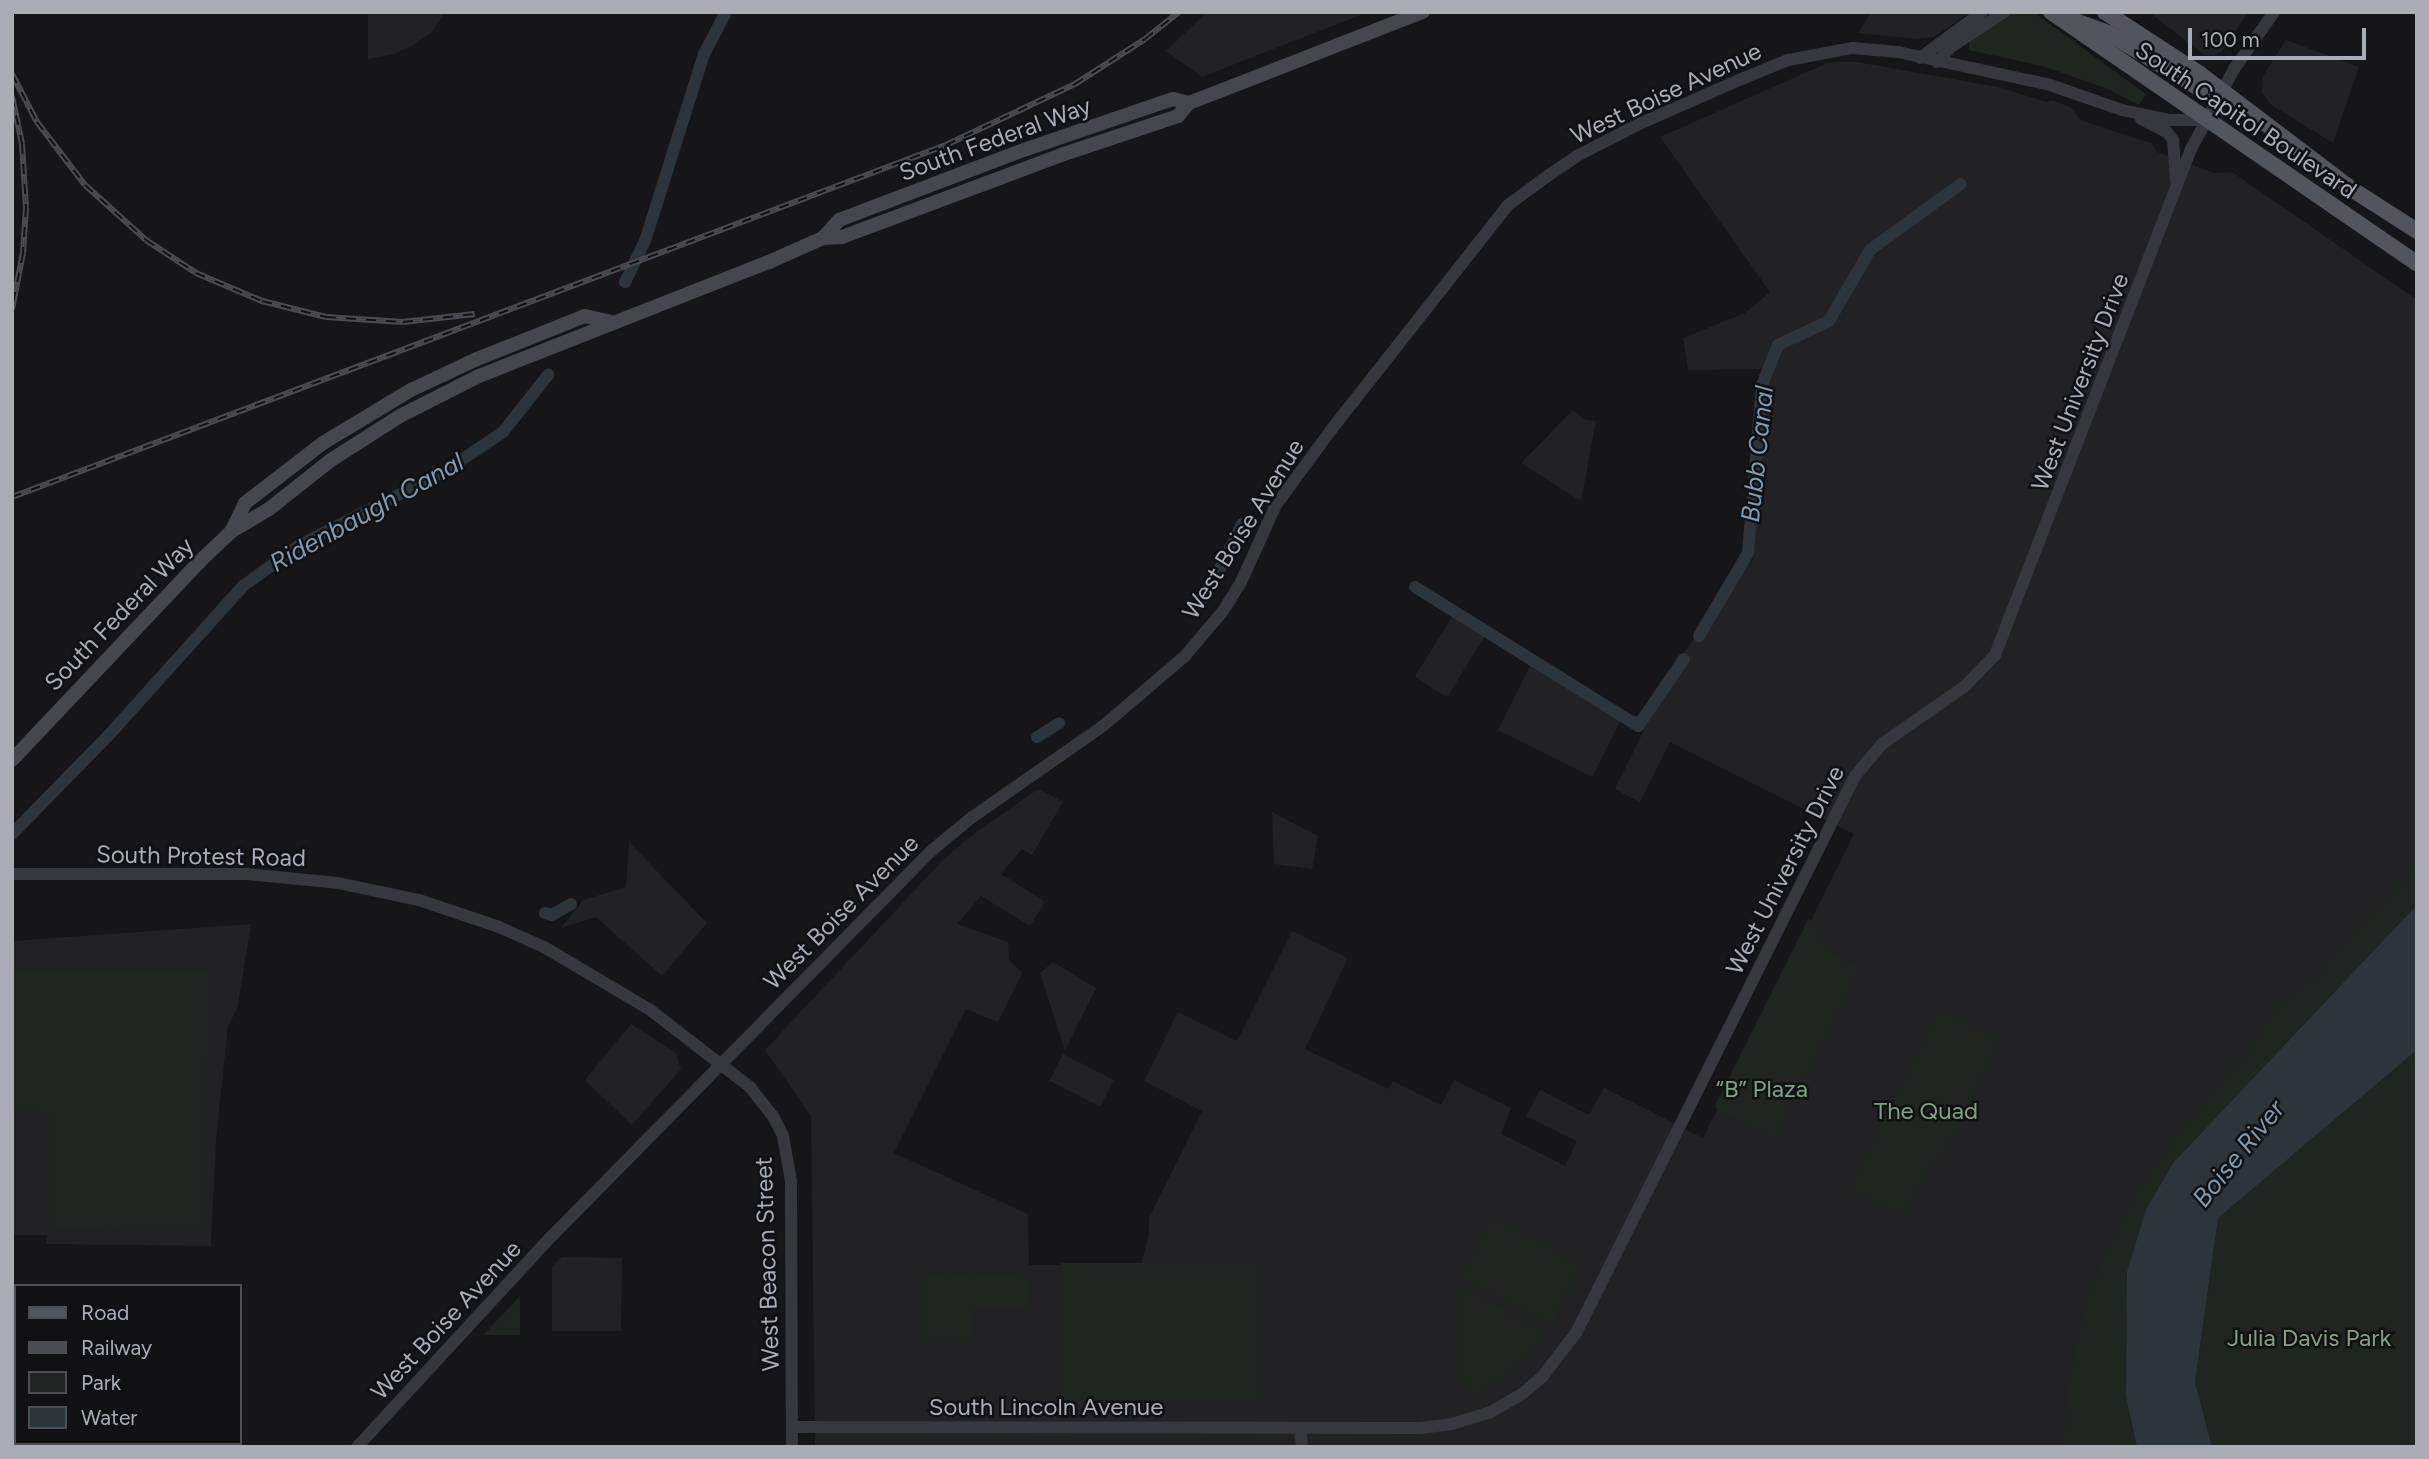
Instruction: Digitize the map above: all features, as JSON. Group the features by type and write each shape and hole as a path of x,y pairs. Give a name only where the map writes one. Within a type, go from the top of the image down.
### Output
{"main road":[{"name":"South Federal Way","path":"12,760 200,561 232,531 269,509 331,460 400,416 479,376 595,331 610,322 769,262 823,238 842,237 1060,155 1178,116 1189,103 1423,12"},
{"name":"South Capitol Boulevard","path":"2051,12 2417,264"},
{"path":"2051,12 2108,33 2221,95"},
{"name":"South Capitol Boulevard","path":"2105,12 2353,190 2417,231"}],"street":[{"path":"1920,58 1982,12"},
{"path":"1937,62 1951,47 2004,12"},
{"name":"West University Drive","path":"1300,1428 1420,1428 1471,1420 1500,1408 1523,1393 1542,1377 1569,1344 1855,776 1882,744 1965,686 1995,655 2191,149 2221,95 2274,12"},
{"name":"West Boise Avenue","path":"357,1447 544,1244 931,851 971,818 1103,726 1185,656 1235,591 1276,505 1293,480 1508,205 1590,149 1678,105 1788,60 1853,48 1898,52 2050,85 2122,110 2168,132 2174,140 2176,188"},
{"name":"West Boise Avenue","path":"2122,110 2169,120 2207,120"},
{"name":"South Protest Road","path":"12,874 293,877 419,901 499,927 544,947 649,1009 721,1063"},
{"name":"West Beacon Street","path":"721,1063 750,1087 773,1116 788,1154 791,1181 792,1447"},
{"name":"South Lincoln Avenue","path":"792,1427 1300,1428"},
{"path":"1300,1428 1302,1447"}],"shaded area":[{"path":"368,12 445,12 431,33 412,46 394,54 368,59"},
{"path":"1207,12 1368,12 1202,77 1166,51"},
{"path":"1871,12 1971,12 1934,37 1916,39 1858,33"},
{"path":"2149,12 2248,12 2222,52 2204,55"},
{"path":"2286,40 2359,67 2333,143 2270,104 2262,92 2263,76"},
{"path":"1830,62 1857,62 1998,87 2047,102 2051,100 2070,107 2082,121 2151,143 2157,152 2214,173 2232,172 2417,300 2417,893 2090,1447 815,1447 811,1116 765,1050 942,861 967,839 1038,789 1063,802 1032,855 1022,849 1001,874 1045,902 1030,926 981,896 957,924 1008,942 1009,960 1022,973 998,1022 966,1009 894,1153 1028,1214 1029,1265 1141,1265 1149,1234 1149,1218 1202,1111 1144,1081 1178,1012 1237,1041 1292,931 1348,958 1305,1049 1388,1089 1393,1081 1441,1105 1454,1080 1511,1108 1501,1134 1565,1166 1577,1141 1526,1116 1540,1090 1589,1115 1604,1088 1703,1138 1854,834 1670,742 1640,802 1615,789 1644,730 1621,719 1592,777 1498,730 1531,664 1606,710 1643,717 1694,638 1754,558 1747,506 1771,369 1688,370 1683,338 1745,313 1770,292 1660,137"},
{"path":"1573,410 1583,419 1596,421 1581,501 1521,463"},
{"path":"1454,614 1486,634 1447,697 1415,677"},
{"path":"1272,812 1318,836 1312,869 1274,864"},
{"path":"629,842 707,923 662,976 596,917 561,928 583,900 626,887"},
{"path":"251,924 237,1009 228,1026 216,1140 211,1246 46,1244 47,1235 12,1235 12,941"},
{"path":"1053,962 1096,988 1065,1051 1040,973"},
{"path":"631,1024 676,1053 681,1069 632,1125 585,1080"},
{"path":"1063,1054 1114,1080 1100,1107 1049,1081"},
{"path":"562,1257 622,1258 621,1331 552,1331 552,1266"}],"green space":[{"path":"2010,12 2033,12 2146,94 2139,105 2110,90 2046,67 1969,50 1969,41"},
{"path":"2417,860 2417,905 2173,1163 2146,1210 2126,1397 2137,1447 2063,1447 2068,1384 2087,1298 2110,1240 2138,1189 2186,1122 2247,1052 2275,1008 2313,977 2393,892"},
{"name":"“B” Plaza","path":"1809,918 1834,955 1860,967 1774,1139 1715,1106"},
{"path":"12,972 209,972 206,1231 49,1229 50,1113 12,1110"},
{"name":"The Quad","path":"1938,1008 2001,1039 1945,1154 1933,1161 1905,1217 1848,1189"},
{"name":"Julia Davis Park","path":"2417,1050 2417,1447 2212,1447 2195,1382 2218,1218"},
{"path":"1494,1216 1578,1263 1578,1273 1551,1326 1459,1277 1489,1218"},
{"path":"1061,1263 1262,1263 1262,1400 1061,1400"},
{"path":"921,1274 1028,1275 1028,1308 973,1308 972,1342 921,1342"},
{"path":"1457,1284 1548,1333 1512,1373 1472,1398 1466,1383 1457,1383"},
{"path":"520,1296 520,1335 483,1335"}],"water":[{"name":"Boise River","path":"2417,905 2417,1050 2218,1218 2195,1382 2212,1447 2137,1447 2126,1397 2127,1272 2146,1210 2173,1163"}],"waterway":[{"name":"Ridenbaugh Canal","path":"625,282 645,241 704,54 726,12"},
{"name":"Bubb Canal","path":"1699,636 1748,553 1762,385 1778,345 1829,321 1870,250 1961,184"},
{"name":"Ridenbaugh Canal","path":"12,834 108,736 243,586 298,546 445,471 503,432 548,375"},
{"name":"Bubb Canal","path":"1220,569 1242,524 1247,526"},
{"name":"Bubb Canal","path":"1415,587 1638,726 1684,659"},
{"name":"Bubb Canal","path":"1197,605 1208,588"},
{"name":"Bubb Canal","path":"1037,737 1059,723"},
{"name":"Bubb Canal","path":"545,913 552,915 571,904"}],"railway":[{"path":"12,497 946,145 1075,84 1145,39 1179,12"},
{"path":"12,74 37,122 85,185 146,240 196,273 262,301 326,317 403,322 475,314"},
{"path":"12,96 22,144 26,207 23,253 12,309"}]}
